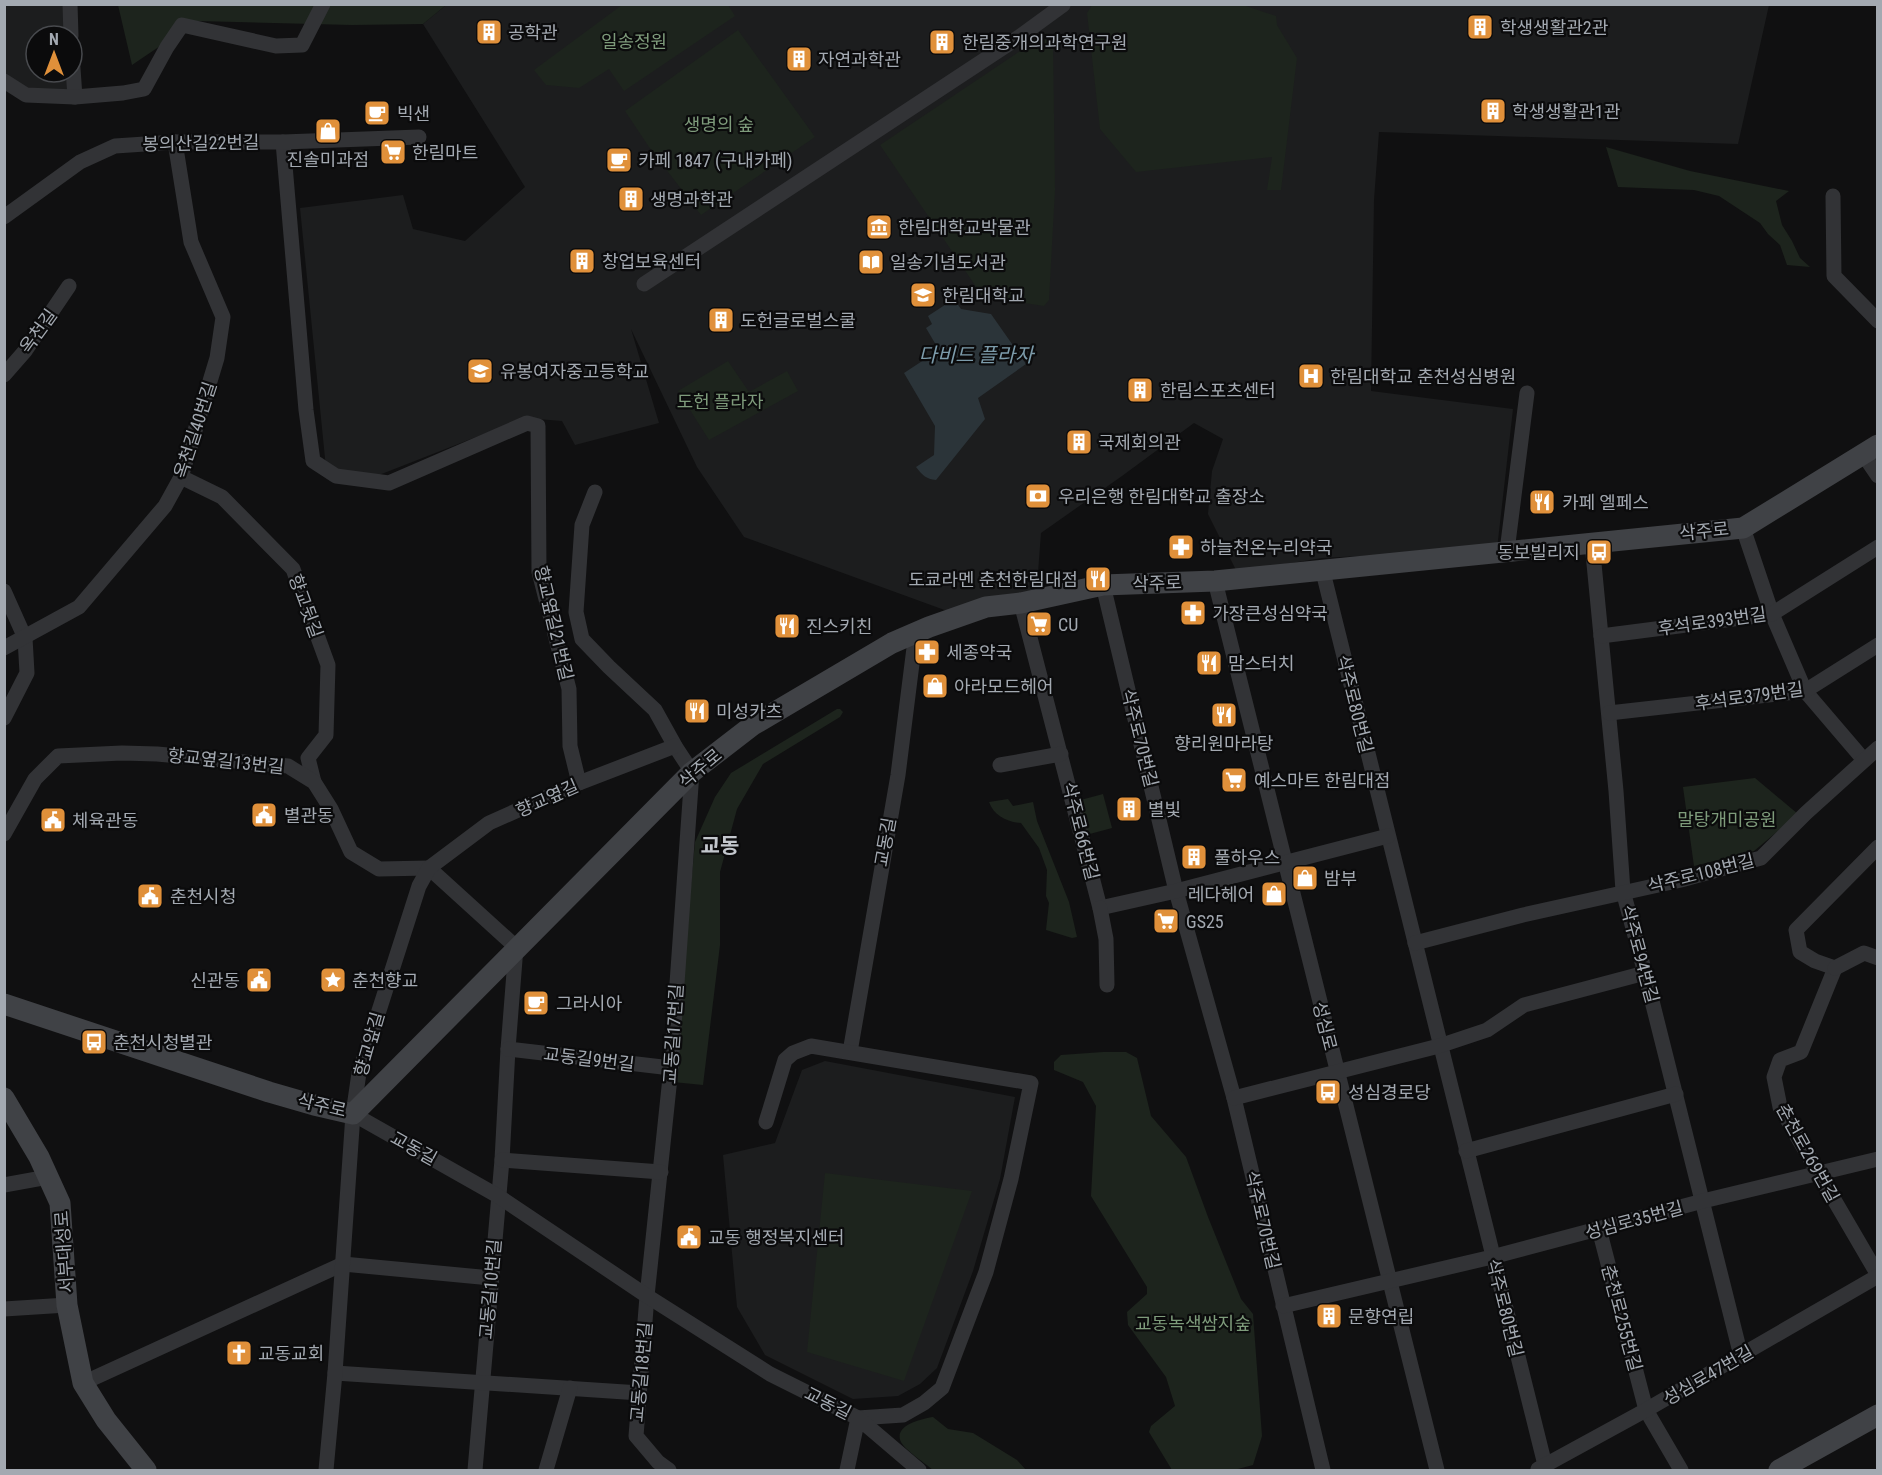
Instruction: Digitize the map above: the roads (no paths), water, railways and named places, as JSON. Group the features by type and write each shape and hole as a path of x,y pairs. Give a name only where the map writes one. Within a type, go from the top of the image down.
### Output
{"street":[{"path":"70,4 71,24"},
{"path":"4,81 26,95 75,97 123,93 144,88 167,47 182,26 276,46 302,45 322,4"},
{"path":"644,284 1064,5"},
{"path":"74,84 75,97"},
{"name":"봉의산길22번길","path":"4,217 80,162 115,146 175,142 283,142 419,137"},
{"name":"옥천길40번길","path":"4,648 79,607 165,506 181,477 217,358 223,317 191,242 175,142"},
{"name":"향교옆길21번길","path":"283,142 306,411 313,461 336,476 389,483 527,423 538,426 539,572 569,689 570,746 579,783"},
{"path":"1833,196 1834,276 1878,321"},
{"name":"옥천길","path":"4,375 25,351 69,286"},
{"path":"1507,551 1527,393"},
{"path":"1870,449 1878,476"},
{"name":"삭주로","path":"4,1004 269,1092 314,1106 353,1114 692,771 753,724 892,643 916,632 986,608 1021,603 1103,585 1215,581 1323,572 1743,528 1870,449"},
{"name":"향교뒷길","path":"181,477 222,497 293,569 328,665 326,735 308,758 314,782"},
{"path":"595,492 582,525 576,612 582,639 655,710 692,771"},
{"path":"1743,528 1772,615 1805,691 1864,760"},
{"name":"삭주로94번길","path":"1592,543 1609,713 1623,891 1741,1356"},
{"name":"후석로393번길","path":"1601,636 1772,615 1878,547"},
{"name":"삭주로80번길","path":"1323,572 1492,1257 1540,1468"},
{"name":"성심로","path":"1215,581 1437,1470"},
{"name":"삭주로70번길","path":"1103,585 1176,891 1234,1098 1323,1470"},
{"path":"4,591 25,638 27,673 4,718"},
{"name":"삭주로66번길","path":"1021,603 1100,908 1106,939 1107,986"},
{"name":"교동길","path":"850,1052 898,775 916,632"},
{"name":"후석로379번길","path":"1609,713 1805,691 1878,645"},
{"name":"향교옆길","path":"429,868 489,823 579,783 675,746"},
{"name":"삭주로108번길","path":"1415,943 1623,891 1681,880 1761,858 1806,813 1878,748"},
{"name":"향교옆길13번길","path":"4,834 35,779 58,756 157,754 288,766 314,782 331,810 351,852 379,869 429,868"},
{"path":"1000,765 1061,754"},
{"name":"교동길17번길","path":"648,1296 671,1068 692,771"},
{"path":"1100,908 1176,891 1388,836"},
{"path":"1878,847 1796,930 1800,952 1815,961 1835,968 1864,953 1878,958"},
{"path":"429,868 516,947 498,1196"},
{"name":"향교앞길","path":"326,1470 353,1114 359,1073 419,886 429,868"},
{"name":"춘천로269번길","path":"1835,968 1801,1052 1780,1060 1774,1077 1780,1107 1878,1275"},
{"path":"1234,1098 1439,1046 1487,1030 1524,1005 1645,973"},
{"name":"교동길","path":"353,1114 498,1196 770,1374 858,1418 903,1415 924,1403 942,1388 986,1272 1011,1179 1030,1083 811,1046 793,1053 785,1060 766,1122"},
{"name":"교동길9번길","path":"508,1049 671,1068"},
{"path":"1466,1151 1676,1094"},
{"name":"서부대성로","path":"4,1098 39,1157 60,1203 68,1305 83,1383 106,1420 147,1470"},
{"name":"성심로35번길","path":"1390,1281 1878,1159"},
{"path":"502,1160 661,1172"},
{"path":"4,1185 48,1177"},
{"name":"교동길10번길","path":"475,1470 498,1196"},
{"name":"춘천로255번길","path":"1599,1229 1646,1410 1681,1470"},
{"path":"83,1383 343,1264 491,1278"},
{"name":"성심로47번길","path":"1540,1468 1741,1356 1878,1275"},
{"path":"1283,1306 1390,1281"},
{"name":"교동길18번길","path":"648,1296 636,1436 658,1462 669,1470"},
{"path":"4,1310 68,1305"},
{"path":"335,1373 640,1393"},
{"path":"546,1470 570,1388"},
{"path":"1779,1470 1878,1415"},
{"path":"847,1470 858,1418 920,1470"}],"water":[{"name":"다비드 플라자","path":"954,299 961,309 991,314 1026,364 978,398 985,419 936,480 924,476 916,467 934,455 935,426 904,373 939,350 926,328 932,324 928,316"}],"place":[{"name":"학생생활관2관","path":"1480,27"},
{"name":"공학관","path":"489,32"},
{"name":"한림중개의과학연구원","path":"942,42"},
{"name":"자연과학관","path":"799,59"},
{"name":"학생생활관1관","path":"1493,111"},
{"name":"빅샌","path":"377,113"},
{"name":"진솔미과점","path":"328,131"},
{"name":"한림마트","path":"393,152"},
{"name":"카페 1847 (구내카페)","path":"619,160"},
{"name":"생명과학관","path":"631,199"},
{"name":"한림대학교박물관","path":"879,227"},
{"name":"창업보육센터","path":"582,261"},
{"name":"일송기념도서관","path":"871,262"},
{"name":"한림대학교","path":"923,295"},
{"name":"도헌글로벌스쿨","path":"721,320"},
{"name":"유봉여자중고등학교","path":"480,371"},
{"name":"한림대학교 춘천성심병원","path":"1311,376"},
{"name":"한림스포츠센터","path":"1140,390"},
{"name":"국제회의관","path":"1079,442"},
{"name":"우리은행 한림대학교 출장소","path":"1038,496"},
{"name":"카페 엘페스","path":"1542,502"},
{"name":"하늘천온누리약국","path":"1181,547"},
{"name":"동보빌리지","path":"1599,552"},
{"name":"도쿄라멘 춘천한림대점","path":"1098,579"},
{"name":"가장큰성심약국","path":"1193,613"},
{"name":"CU","path":"1039,624"},
{"name":"진스키친","path":"787,626"},
{"name":"세종약국","path":"927,652"},
{"name":"맘스터치","path":"1209,663"},
{"name":"아라모드헤어","path":"935,686"},
{"name":"미성카츠","path":"697,711"},
{"name":"향리원마라탕","path":"1224,715"},
{"name":"예스마트 한림대점","path":"1234,780"},
{"name":"별빛","path":"1129,809"},
{"name":"별관동","path":"264,815"},
{"name":"체육관동","path":"53,820"},
{"name":"풀하우스","path":"1194,857"},
{"name":"밤부","path":"1305,878"},
{"name":"레다헤어","path":"1274,894"},
{"name":"춘천시청","path":"150,896"},
{"name":"GS25","path":"1166,921"},
{"name":"신관동","path":"259,980"},
{"name":"춘천향교","path":"333,980"},
{"name":"그라시아","path":"536,1003"},
{"name":"춘천시청별관","path":"94,1042"},
{"name":"성심경로당","path":"1328,1092"},
{"name":"교동 행정복지센터","path":"689,1237"},
{"name":"문향연립","path":"1329,1316"},
{"name":"교동교회","path":"239,1353"}],"district":[{"name":"교동","path":"720,846"}],"park label":[{"name":"일송정원","path":"634,41"},
{"name":"생명의 숲","path":"719,124"},
{"name":"도헌 플라자","path":"720,401"},
{"name":"말탕개미공원","path":"1727,819"},
{"name":"교동녹색쌈지숲","path":"1193,1323"}]}
